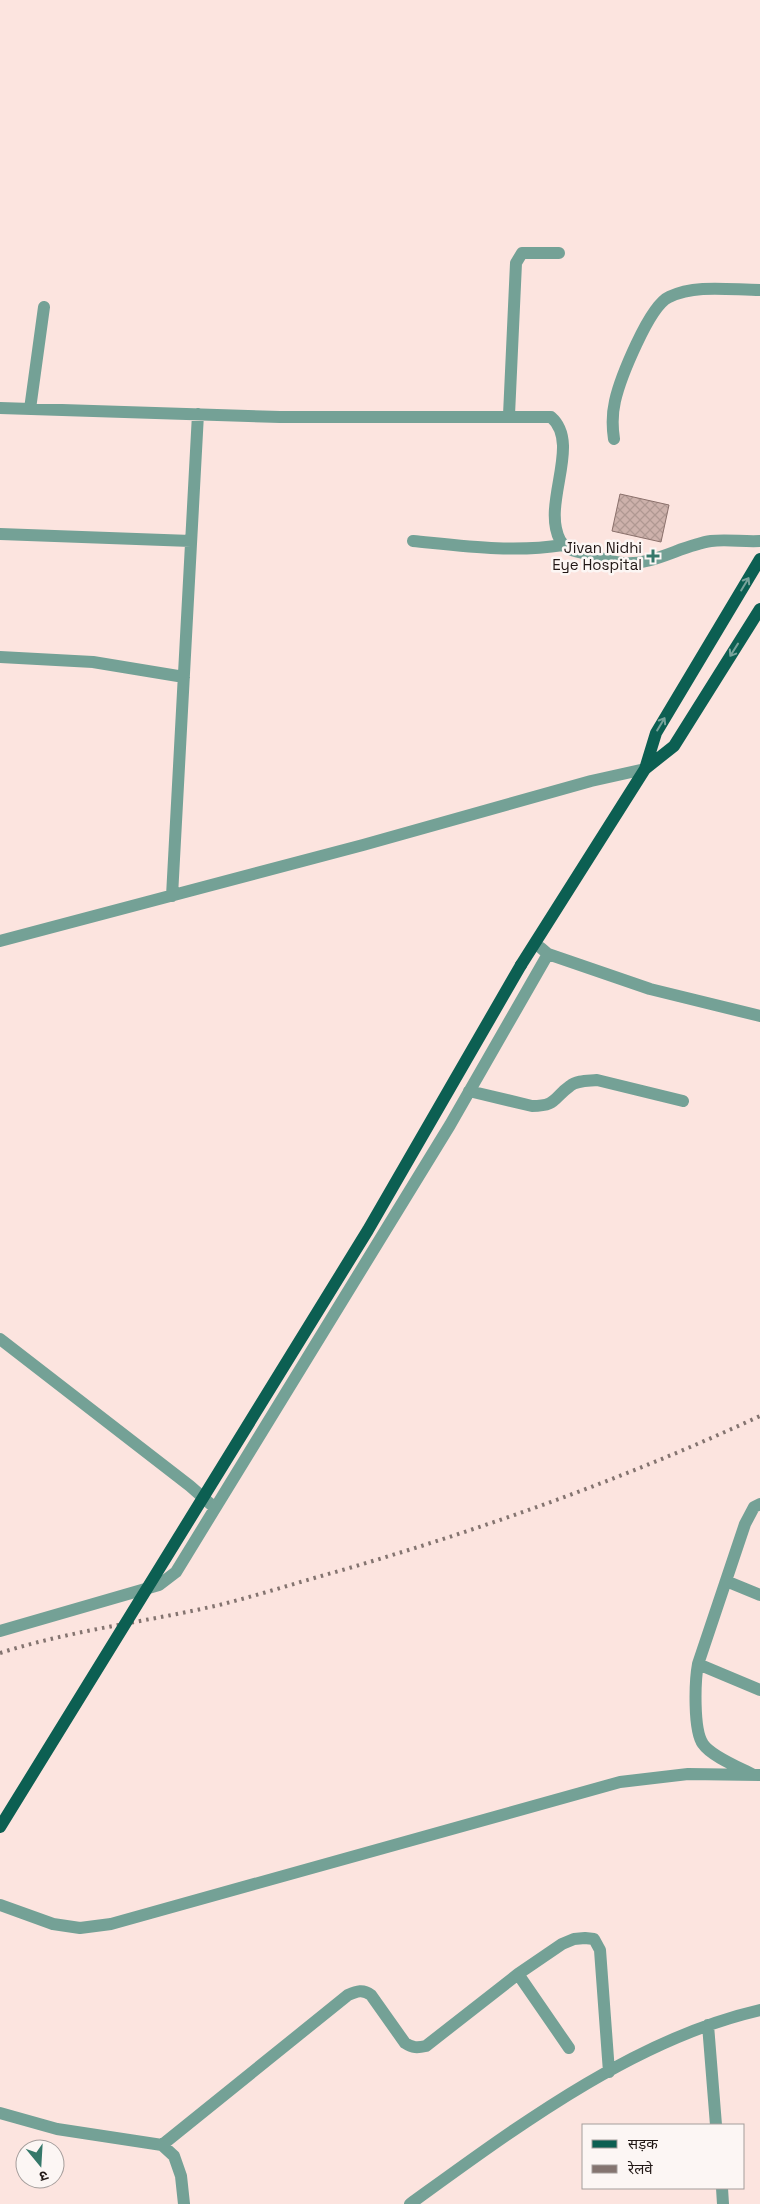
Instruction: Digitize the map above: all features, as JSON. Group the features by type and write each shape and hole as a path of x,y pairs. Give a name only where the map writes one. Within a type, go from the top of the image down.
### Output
{"main road":[{"path":"0,1827 368,1230 534,942 645,769 656,733 760,559"},
{"path":"645,769 674,746 760,609"}],"street":[{"path":"509,415 516,263 522,253 559,253"},
{"path":"614,439 612,421 622,380 643,332 656,308 667,297 693,290 760,290"},
{"path":"30,409 44,307"},
{"path":"0,408 280,416 509,415 551,417 558,423 564,442 555,511 557,532 563,545 571,550 623,563 655,559 692,545 712,541 760,541"},
{"path":"172,896 198,414"},
{"path":"0,534 191,542"},
{"path":"413,541 514,550 535,550 563,545"},
{"path":"0,657 93,662 184,677"},
{"path":"0,942 591,781 645,769"},
{"path":"534,942 548,954 650,989 760,1016"},
{"path":"0,1631 159,1585 176,1572 469,1091 548,954"},
{"path":"469,1091 532,1106 542,1106 550,1104 570,1085 583,1081 597,1080 683,1101"},
{"path":"0,1339 190,1486 215,1508"},
{"path":"757,1775 709,1750 702,1743 695,1700 695,1681 698,1664 745,1524 754,1507 760,1504"},
{"path":"726,1581 760,1596"},
{"path":"698,1664 760,1690"},
{"path":"0,1905 54,1924 80,1928 111,1924 620,1782 688,1774 757,1775"},
{"path":"162,2145 348,1995 357,1991 365,1991 371,1995 405,2043 411,2047 418,2048 426,2046 518,1974 562,1944 574,1939 594,1939 600,1950 609,2072"},
{"path":"518,1974 569,2048"},
{"path":"410,2204 513,2130 583,2086 708,2025 760,2010"},
{"path":"708,2025 716,2124"},
{"path":"0,2113 57,2129 162,2145 174,2156 181,2176 184,2204"},
{"path":"722,2189 723,2204"}],"building":[{"path":"620,494 669,505 661,542 612,531"}],"railway":[{"path":"0,1653 54,1638 219,1605 393,1555 500,1520 605,1482 760,1416"}],"place":[{"name":"Jivan Nidhi Eye Hospital","path":"653,556"}]}
